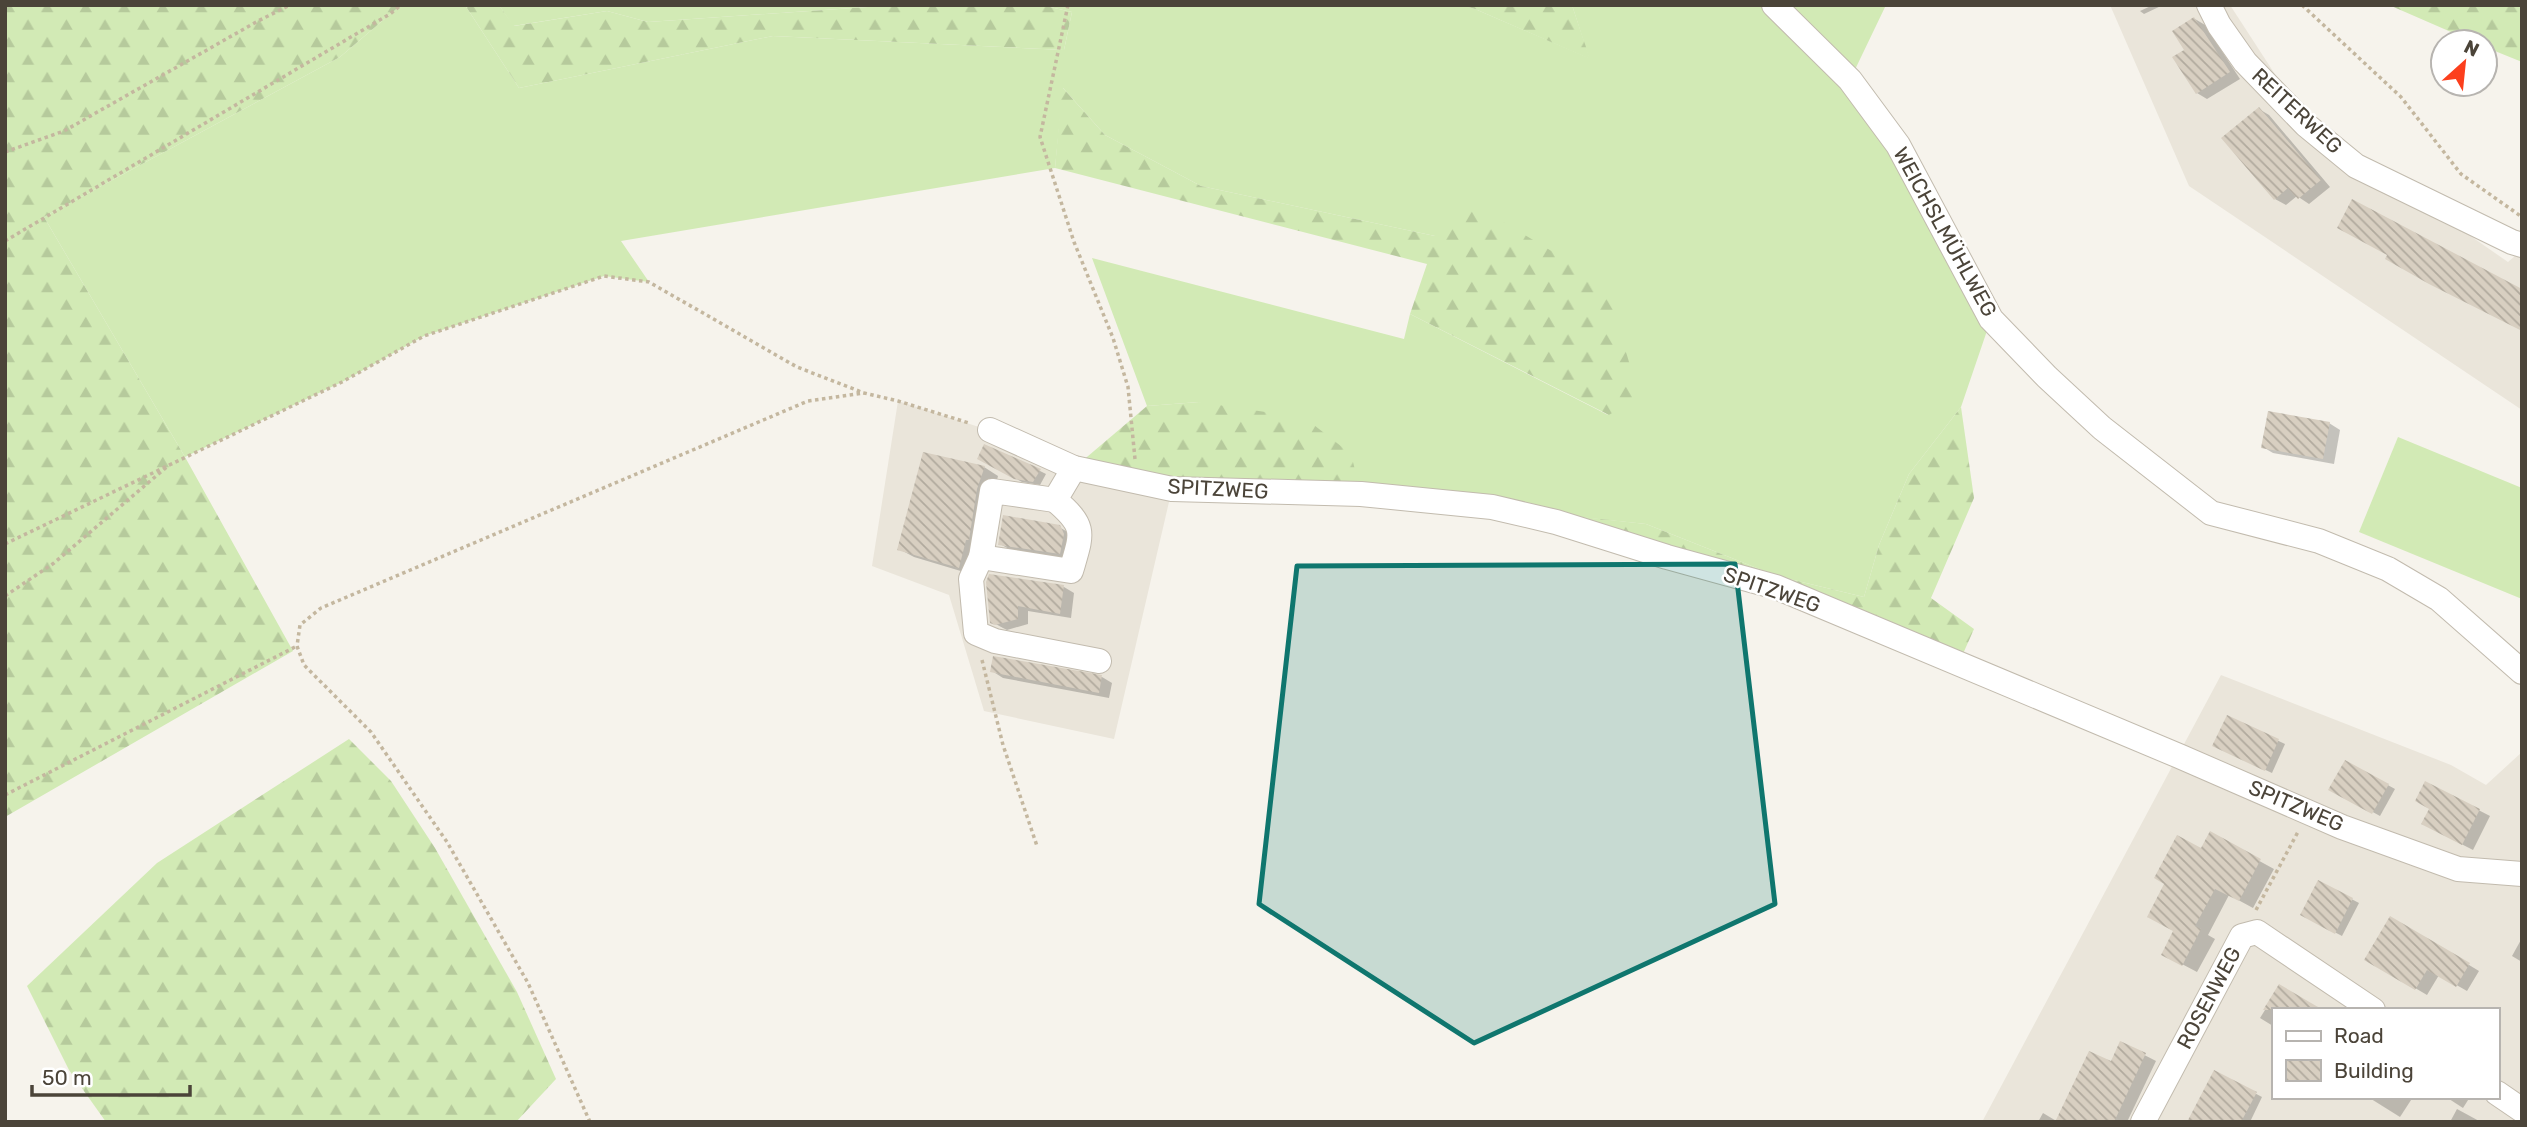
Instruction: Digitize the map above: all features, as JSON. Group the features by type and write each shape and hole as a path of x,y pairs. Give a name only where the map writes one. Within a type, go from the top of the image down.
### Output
{"street":[{"name":"WEICHSLMÜHLWEG","path":"1774,5 1850,80 1898,145 1991,319 2047,377 2102,428 2211,513 2319,541 2388,569 2439,599 2522,672"},
{"name":"REITERWEG","path":"2209,5 2219,25 2245,62 2306,125 2356,166 2522,245"},
{"name":"SPITZWEG","path":"990,430 1074,468 1172,489 1361,494 1492,507 1556,522 1667,557 1776,587 2342,827 2458,869 2522,874"},
{"path":"1055,500 1074,468"},
{"path":"981,557 1071,571 1081,535 1074,516 1055,500 992,491 981,557 971,579 976,633 995,641 1099,661"},
{"name":"ROSENWEG","path":"2143,1122 2242,936 2257,932 2370,1008"},
{"path":"2499,1094 2522,1110"}],"path":[{"path":"5,152 64,131 290,5"},
{"path":"5,241 401,5"},
{"path":"1068,5 1040,137 1074,242 1112,338 1128,387 1138,482"},
{"path":"2302,5 2401,97 2461,174 2522,217"},
{"path":"5,544 342,382 424,336 604,276 649,282 797,367 864,393 990,430"},
{"path":"590,1122 528,983 447,842 371,732 303,665 296,646 300,625 321,608 808,401 864,393"},
{"path":"5,596 54,564 174,462"},
{"path":"976,633 1003,745 1037,846"},
{"path":"5,795 296,646"},
{"path":"2242,936 2283,856 2309,813"}],"highlighted area":[{"path":"1735,564 1775,904 1474,1043 1259,904 1297,566"}],"shaded area":[{"path":"2110,5 2230,5 2306,122 2508,262 2522,250 2522,410 2189,186"},
{"path":"898,401 1172,489 1114,739 984,711 949,595 872,566"},
{"path":"2221,675 2451,765 2486,785 2522,752 2522,1122 1982,1122"}],"green space":[{"path":"5,5 401,5 340,57 44,217 185,457 293,651 5,817"},
{"path":"401,5 465,5 519,88 773,36 1064,50 1072,12 1041,5 1462,5 1589,58 1572,5 1886,5 1850,80 1991,319 1961,407 1909,474 1879,545 1864,597 1777,576 1646,524 1361,494 1199,402 1147,406 1092,258 1404,339 1410,314 1608,415 1435,236 1201,186 1105,135 1063,88 1055,168 621,241 649,282 604,276 424,336 342,382 185,457 44,217 340,57"},
{"path":"465,5 499,5 514,26 607,11 648,22 897,5 1041,5 1072,12 1064,50 773,36 519,88"},
{"path":"499,5 897,5 648,22 607,11 513,26"},
{"path":"1462,5 1572,5 1590,59 1475,9"},
{"path":"2389,5 2522,5 2522,62 2499,53 2499,28 2442,28"},
{"path":"1062,87 1105,135 1201,186 1435,236 1477,206 1606,284 1639,396 1609,415 1410,314 1427,264 1055,168"},
{"path":"1199,402 1305,418 1351,454 1361,494 1172,489 1074,468 1147,406"},
{"path":"1961,407 1974,498 1931,598 1974,629 1958,665 1776,587 1492,507 1646,524 1777,576 1864,597 1879,545 1909,474"},
{"path":"2398,437 2522,488 2522,599 2359,532"},
{"path":"349,739 391,781 435,848 517,992 556,1079 516,1122 106,1122 69,1070 27,986 157,863"}],"building":[{"path":"2194,17 2230,72 2196,94 2172,57 2184,50 2172,31"},
{"path":"2259,107 2321,180 2298,199 2288,188 2274,200 2221,138"},
{"path":"2352,199 2522,289 2522,331 2429,284 2385,259 2387,255 2337,228"},
{"path":"2268,411 2330,422 2323,459 2261,448"},
{"path":"984,444 1041,469 1033,482 1014,479 977,459"},
{"path":"923,452 985,466 977,489 969,540 966,540 959,568 897,550"},
{"path":"1003,515 1060,525 1064,534 1060,554 998,545"},
{"path":"989,574 1064,585 1060,614 1018,606 1018,619 995,625 990,623 986,582"},
{"path":"993,656 1102,675 1099,693 990,672"},
{"path":"2227,715 2279,739 2265,771 2212,746"},
{"path":"2345,760 2389,784 2372,814 2328,790"},
{"path":"2425,781 2480,809 2462,845 2421,824 2429,809 2415,801"},
{"path":"2210,831 2261,859 2239,901 2215,889 2195,926 2201,929 2182,966 2161,955 2173,931 2147,917 2164,884 2154,878 2177,835 2201,848"},
{"path":"2318,880 2353,898 2335,934 2300,915"},
{"path":"2390,916 2470,963 2456,987 2427,970 2415,990 2364,960"},
{"path":"2279,984 2320,1008 2272,1008 2263,1010"},
{"path":"2120,1041 2146,1053 2114,1122 2055,1122 2089,1051 2111,1061"},
{"path":"2214,1070 2257,1092 2241,1122 2187,1122"}]}
